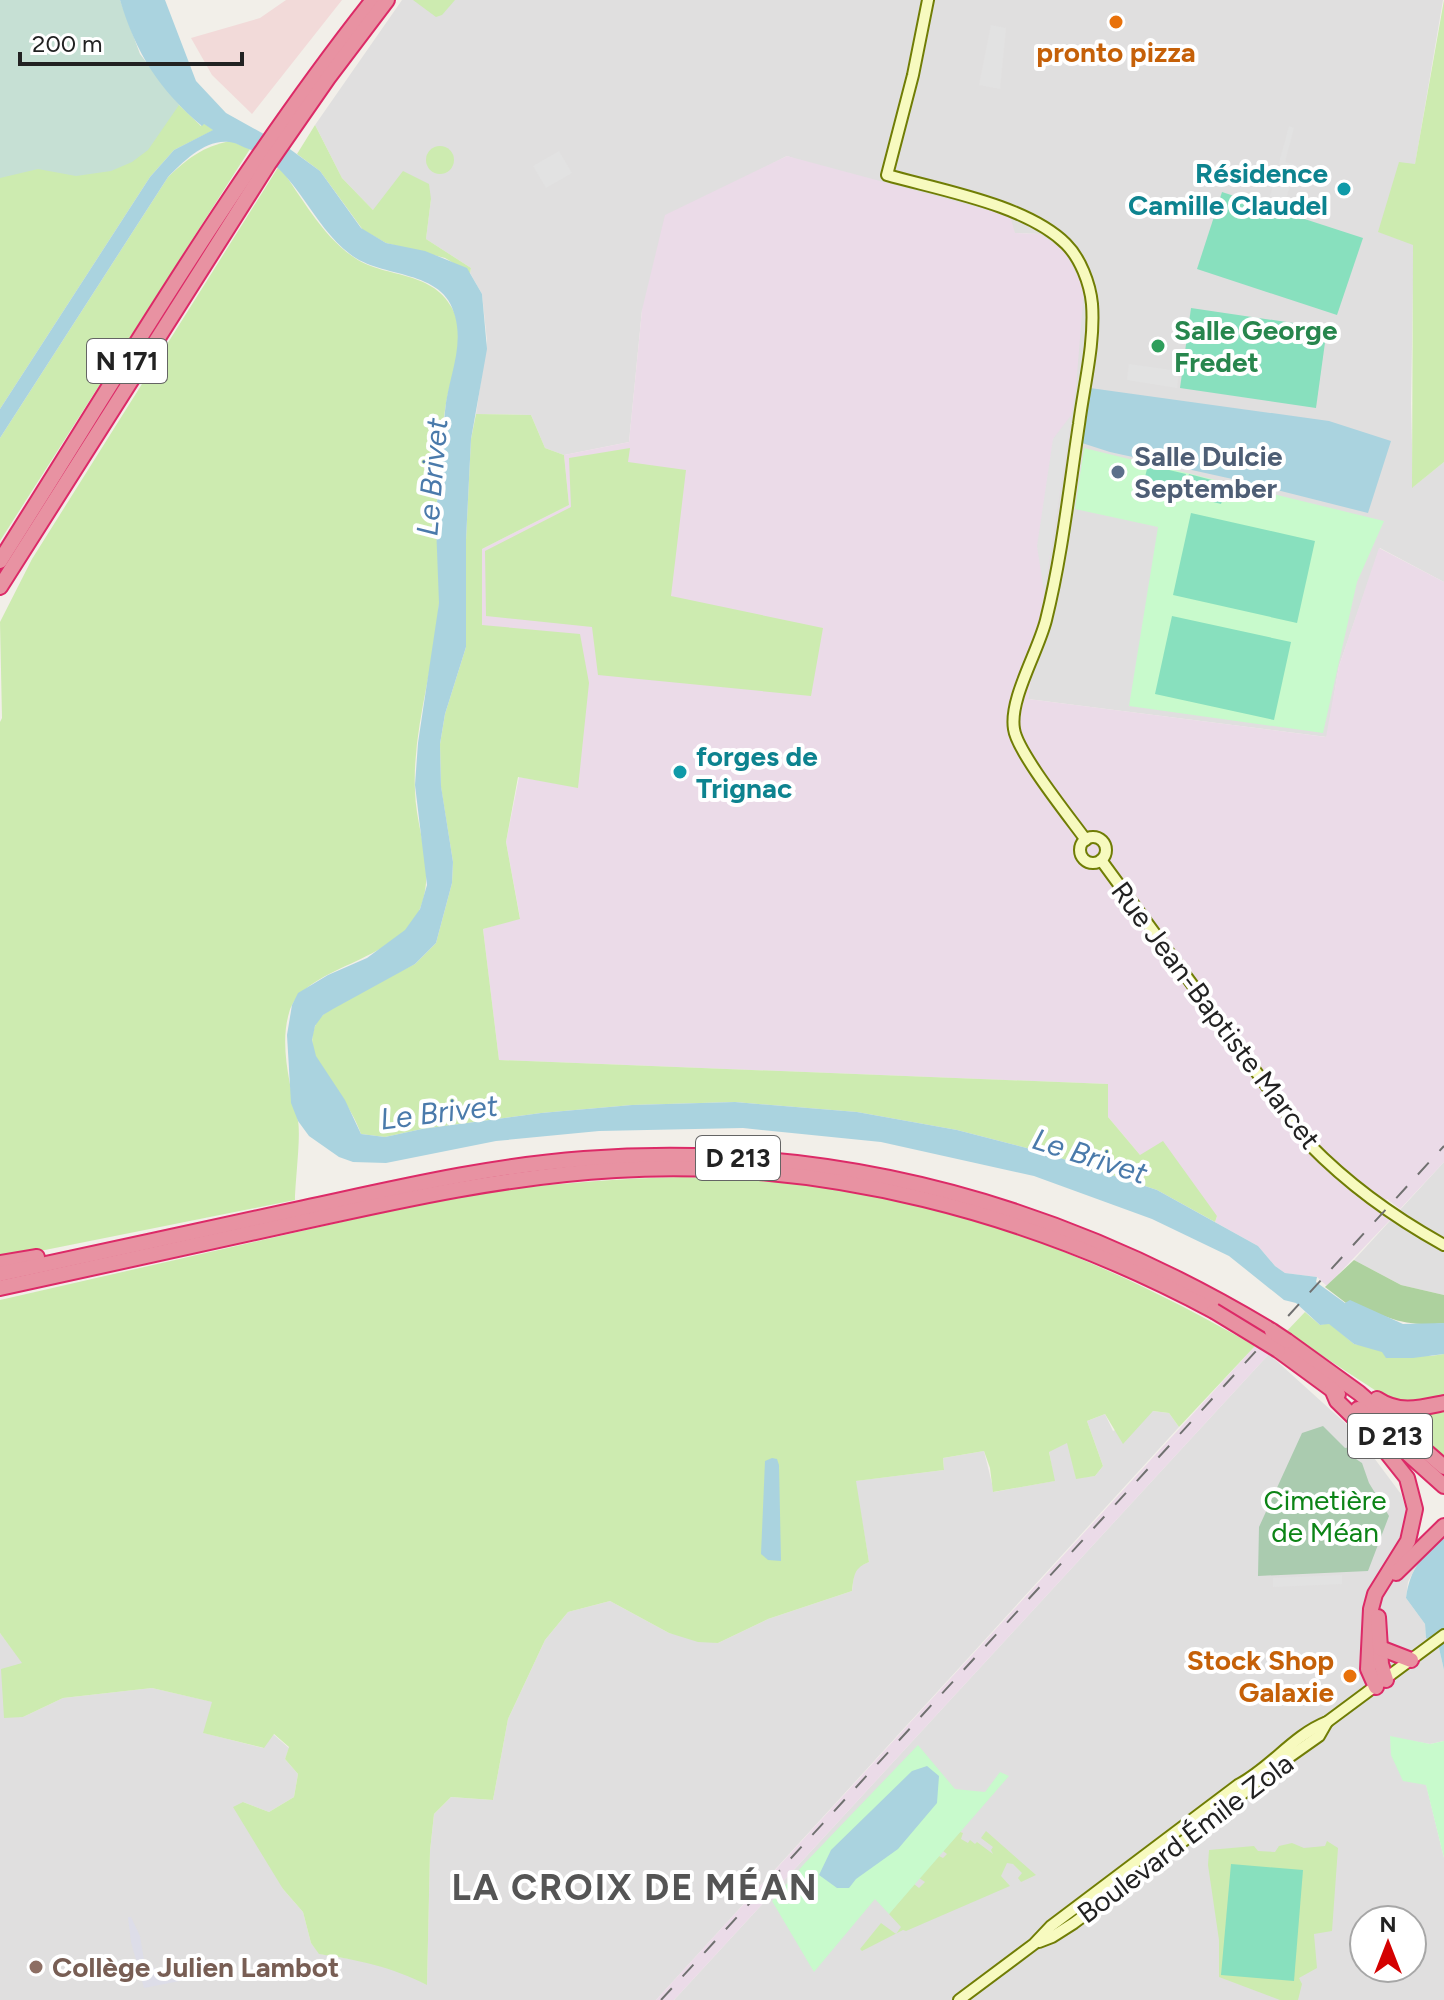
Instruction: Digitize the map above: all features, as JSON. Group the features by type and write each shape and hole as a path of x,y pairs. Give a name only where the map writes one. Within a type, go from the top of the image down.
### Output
{"highway":[{"name":"N 171","path":"0,561 283,130 373,0"},
{"name":"N 171","path":"283,130 387,0"},
{"name":"N 171","path":"0,587 262,162"},
{"name":"D 213","path":"0,1274 481,1172 581,1159 692,1156 826,1167 904,1181 986,1201 1099,1241 1282,1346 1403,1429 1444,1467"},
{"name":"D 213","path":"0,1288 477,1185 591,1171 692,1169 771,1174 849,1184 964,1209 1089,1251 1217,1306"},
{"path":"0,1263 103,1246 116,1249"},
{"path":"1374,1643 1375,1594 1408,1541 1415,1509 1407,1478 1398,1464 1337,1401 1339,1386 1359,1386 1383,1403 1398,1409 1444,1403"},
{"name":"D 213","path":"1339,1386 1444,1486"},
{"path":"1381,1683 1369,1675 1379,1611 1388,1584 1444,1526"},
{"path":"1374,1643 1411,1660"}],"street":[{"name":"Rue Jean-Baptiste Marcet","path":"928,0 911,84 887,175 1020,215 1054,234 1072,251 1089,287 1092,302 1090,342 1058,567 1040,644 1014,708 1013,721 1019,747 1086,840"},
{"name":"Rue Jean-Baptiste Marcet","path":"1096,838 1104,844 1106,851 1101,860 1094,863 1083,858 1081,847 1086,840 1096,838"},
{"name":"Rue Jean-Baptiste Marcet","path":"1101,860 1309,1144 1333,1168 1401,1220 1444,1245"},
{"name":"Boulevard Émile Zola","path":"959,2000 999,1972 1051,1926 1206,1808 1250,1779 1306,1732 1327,1722 1444,1635"}],"shaded area":[{"path":"286,0 342,0 252,114 212,75 191,38 260,18"},
{"path":"402,0 1443,0 1415,165 1411,404 1413,487 1444,462 1444,582 1380,548 1339,666 1327,737 1028,699 1040,615 1040,234 1015,233 787,156 736,182 642,310 629,442 564,455 545,448 531,415 476,414 487,341 482,294 470,273 471,268 426,239 431,199 373,210 342,178 315,125"},
{"path":"991,25 1006,28 1000,89 979,85"},
{"path":"1289,126 1294,128 1285,162 1306,168 1304,176 1293,173 1286,200 1270,196"},
{"path":"559,151 572,173 546,188 533,166"},
{"path":"787,156 1010,216 1015,233 1040,234 1064,250 1084,289 1076,387 1028,699 1326,737 1339,666 1379,548 1444,582 1444,1162 1400,1209 1387,1199 1380,1208 1393,1217 1327,1286 1317,1277 1285,1273 1275,1266 1258,1246 1215,1222 1217,1216 1140,1155 1108,1117 1108,1084 499,1060 483,929 520,918 506,842 519,777 577,787 482,625 482,549 569,505 564,455 629,442 642,310 665,215"},
{"path":"1129,364 1179,371 1177,388 1127,380"},
{"path":"1072,414 1044,591 1037,546 1053,439"},
{"path":"1444,1162 1444,1295 1401,1285 1354,1260"},
{"path":"1255,1346 1269,1354 674,2000 656,2000"},
{"path":"1269,1354 1354,1431 1401,1494 1422,1555 1408,1582 1406,1598 1425,1624 1426,1638 1439,1648 1444,1670 1444,1741 1430,1744 1390,1737 1426,1784 1444,1858 1444,2000 674,2000"},
{"path":"1153,1411 1169,1413 1179,1427 656,2000 0,2000 0,1633 23,1663 23,1717 63,1698 152,1688 213,1702 204,1733 263,1748 273,1734 289,1748 285,1759 298,1774 294,1797 269,1812 243,1802 283,1889 303,1912 311,1943 320,1954 369,1962 427,1984 430,1851 434,1814 451,1797 493,1800 508,1719 545,1640 568,1612 610,1601 669,1633 718,1643 768,1619 852,1591 854,1573 859,1566 869,1562 855,1481 944,1470 943,1458 984,1451 994,1492 1054,1481 1049,1451 1068,1442 1076,1478 1095,1476 1103,1466 1087,1421 1105,1414 1113,1431"},
{"path":"1342,1575 1342,1584 1273,1587 1273,1578"},
{"path":"128,1917 131,1917 140,1936 144,1960 154,1968 190,1979 144,1988 131,1942"}],"green space":[{"path":"0,0 176,102 201,126 203,123 214,130 174,150 150,177 0,409"},
{"path":"0,0 120,0 140,54 179,105 148,150 132,162 111,171 76,176 38,169 0,178"},
{"path":"413,0 455,0 442,15 436,17"},
{"path":"1444,0 1444,462 1412,488 1413,245 1378,232 1399,162 1415,164"},
{"path":"315,125 342,178 373,210 403,171 429,184 431,199 426,239 471,268 470,273 445,258 386,243 363,230 320,171 297,154"},
{"path":"231,141 250,149 0,541 0,438 168,177 196,154"},
{"path":"440,146 450,150 454,160 450,170 440,174 430,170 426,160 430,150"},
{"path":"279,166 321,226 341,247 364,263 432,287 443,296 457,320 458,345 445,410 435,516 439,574 437,627 415,768 416,806 426,866 424,896 419,911 407,928 391,942 312,985 297,997 289,1013 286,1053 299,1128 295,1200 0,1259 0,622 32,559"},
{"path":"1222,192 1363,238 1337,315 1197,269"},
{"path":"1191,308 1327,328 1316,408 1180,388"},
{"path":"476,414 531,415 545,448 564,455 569,505 482,549 482,625 580,634 589,683 578,788 518,777 506,842 520,919 483,929 499,1060 1108,1084 1108,1117 1140,1155 1163,1141 1217,1216 1215,1222 1157,1190 1042,1152 957,1130 857,1112 735,1102 632,1105 541,1113 385,1137 361,1134 315,1055 312,1036 325,1013 415,964 436,943 452,883 453,862 441,787 440,744 445,714 466,647 466,540 471,439"},
{"path":"630,448 628,462 686,470 671,596 823,628 811,696 598,675 592,627 486,616 485,551 571,507 569,458"},
{"path":"1084,448 1384,521 1357,582 1323,733 1129,706 1158,527 1075,509"},
{"path":"1148,465 1186,474 1181,494 1143,485"},
{"path":"1189,474 1227,484 1221,504 1183,494"},
{"path":"1191,513 1315,541 1297,623 1173,595"},
{"path":"1172,616 1291,642 1274,720 1155,694"},
{"path":"682,1177 831,1188 958,1215 1060,1250 1110,1272 1255,1346 1179,1427 1169,1413 1153,1411 1123,1444 1105,1414 1087,1421 1103,1466 1095,1476 1076,1479 1067,1443 1049,1452 1055,1481 993,1492 984,1451 943,1458 944,1470 856,1481 869,1562 856,1573 852,1591 768,1619 718,1643 698,1642 669,1633 610,1601 568,1612 545,1640 508,1719 493,1800 451,1797 434,1814 430,1851 427,1985 374,1965 319,1954 311,1943 303,1912 283,1889 233,1807 243,1802 269,1812 294,1797 298,1774 285,1759 289,1747 274,1734 264,1748 203,1733 212,1702 152,1688 63,1698 23,1717 4,1718 1,1669 22,1663 0,1633 0,1300 446,1198 563,1184"},
{"path":"1354,1260 1401,1285 1444,1295 1444,1323 1407,1322 1350,1301 1346,1303 1325,1287"},
{"path":"1305,1312 1320,1325 1329,1323 1354,1344 1431,1356 1444,1354 1444,1457 1409,1423 1408,1419 1413,1415 1286,1332"},
{"name":"Cimetière de Méan","path":"1323,1426 1345,1448 1350,1447 1353,1457 1362,1463 1369,1483 1389,1516 1368,1571 1258,1576 1259,1527 1302,1433"},
{"path":"1390,1736 1430,1744 1444,1741 1444,1858 1426,1785 1403,1781 1391,1755"},
{"path":"918,1745 955,1789 985,1792 1000,1772 1009,1776 889,1914 875,1899 814,1972 772,1901"},
{"path":"986,1831 1036,1875 1021,1882 1018,1878 1022,1873 1013,1864 1007,1863 1001,1876 1010,1886 896,1933 901,1927 889,1914 914,1884 919,1888 925,1882 919,1878 939,1856 943,1858 947,1854 943,1851 960,1832 963,1833 961,1839 968,1843 970,1840 975,1844 977,1842 993,1854 993,1847 981,1838"},
{"path":"1327,1841 1338,1848 1332,1931 1314,1934 1317,1968 1299,1978 1302,1984 1298,2000 1280,2000 1219,1977 1219,1940 1208,1865 1209,1850 1254,1846 1258,1851 1275,1852 1279,1846 1292,1843 1304,1848 1325,1846"},
{"path":"1231,1864 1303,1870 1294,1981 1221,1975"},
{"path":"881,1923 896,1934 862,1951 860,1949"}],"water":[{"path":"120,0 165,0 196,81 226,113 287,147 320,171 361,228 386,243 425,251 467,268 482,294 487,349 471,439 466,540 466,647 445,714 440,744 441,786 453,862 452,883 436,943 415,964 323,1015 315,1026 312,1040 316,1056 345,1100 361,1134 385,1137 541,1113 632,1105 735,1102 857,1112 957,1130 1042,1152 1157,1190 1258,1246 1285,1273 1317,1277 1316,1282 1345,1303 1350,1300 1403,1324 1444,1323 1444,1354 1386,1358 1382,1352 1354,1344 1329,1324 1320,1325 1296,1303 1284,1300 1229,1256 1152,1219 1034,1176 881,1142 743,1128 599,1131 496,1141 386,1163 353,1162 339,1157 309,1136 298,1121 291,1103 287,1035 292,1005 298,993 328,975 367,958 405,930 420,909 427,885 415,785 418,743 439,603 435,512 445,411 457,352 457,328 449,301 438,290 410,276 363,262 350,254 323,227 290,181 263,156 233,143 211,144 195,153 168,177 0,438 0,409 150,177 174,150 213,130 204,124 202,126 161,84 142,54"},
{"path":"1090,388 1329,421 1391,441 1368,513 1082,443"},
{"path":"777,1459 779,1465 781,1561 768,1560 761,1554 765,1461"},
{"path":"1444,1535 1444,1670 1439,1648 1426,1638 1425,1624 1406,1598 1419,1563"},
{"path":"927,1766 939,1776 937,1803 898,1849 856,1879 849,1888 837,1888 819,1875 831,1850 912,1771"}],"railway":[{"path":"661,2000 1444,1146"}],"place":[{"name":"pronto pizza","path":"1116,22"},
{"name":"Résidence Camille Claudel","path":"1344,189"},
{"name":"Salle George Fredet","path":"1158,346"},
{"name":"Salle Dulcie September","path":"1118,472"},
{"name":"forges de Trignac","path":"680,772"},
{"name":"Stock Shop Galaxie","path":"1350,1676"},
{"name":"Collège Julien Lambot","path":"36,1967"}],"district":[{"name":"LA CROIX DE MÉAN","path":"635,1887"}],"water label":[{"name":"Le Brivet","path":"432,477"},
{"name":"Le Brivet","path":"439,1112"},
{"name":"Le Brivet","path":"1090,1156"}]}
